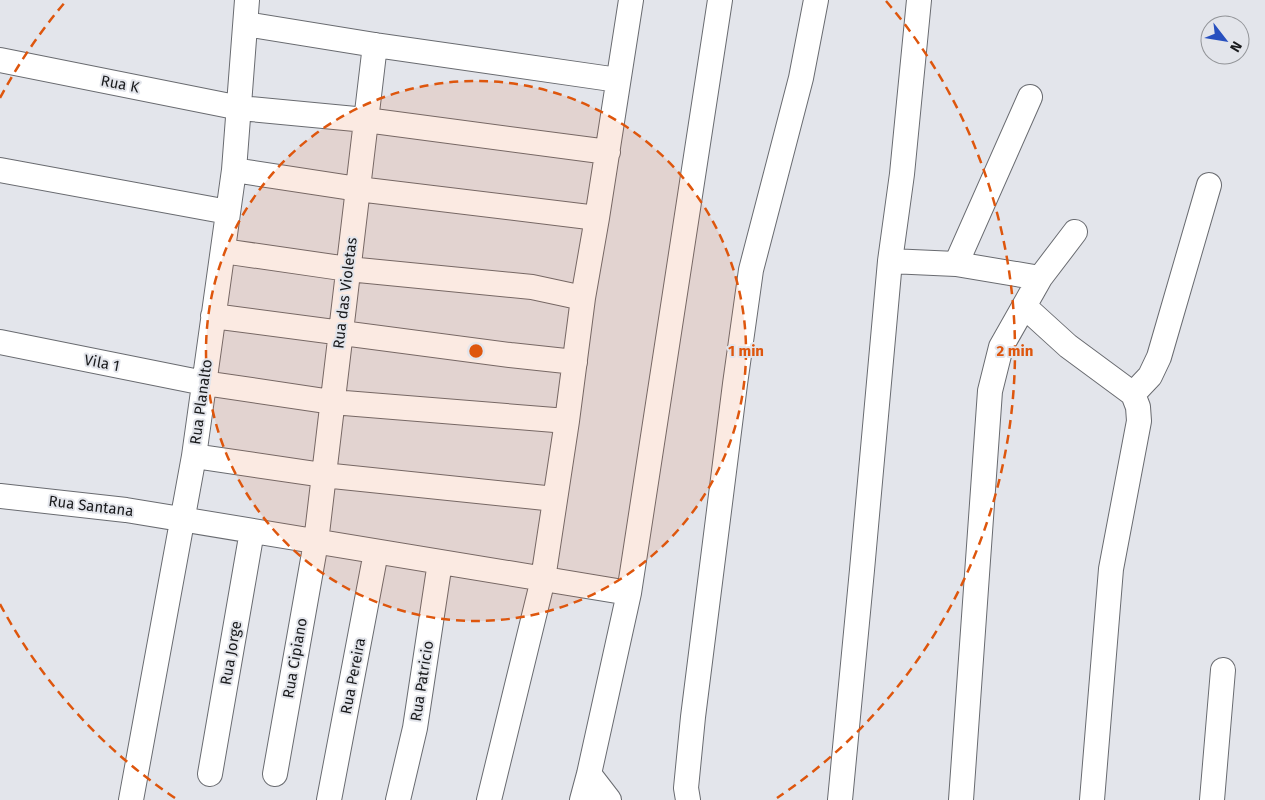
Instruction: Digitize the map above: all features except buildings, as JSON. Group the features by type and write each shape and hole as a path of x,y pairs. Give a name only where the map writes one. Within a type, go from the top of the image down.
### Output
{"street":[{"name":"Rua Planalto","path":"131,800 194,456 234,170 247,0"},
{"path":"489,800 542,579 567,421 583,298 631,0"},
{"path":"582,800 629,593 720,0"},
{"path":"688,800 686,788 693,717 751,270 800,78 816,0"},
{"path":"840,800 890,261 902,174 919,0"},
{"path":"246,24 375,45 618,80"},
{"name":"Rua das Violetas","path":"316,542 375,45"},
{"name":"Rua K","path":"0,60 240,108 366,120 608,152"},
{"path":"956,264 1030,97"},
{"path":"0,170 228,212"},
{"path":"234,170 358,190 597,218"},
{"path":"1133,394 1150,376 1159,358 1209,185"},
{"path":"961,800 990,391 1000,347 1040,278 1075,232"},
{"path":"223,251 348,268 532,287 583,298"},
{"path":"890,261 956,264 1040,278"},
{"path":"1024,306 1068,346 1133,394 1138,407 1140,421 1110,569 1092,800"},
{"path":"214,316 575,362"},
{"name":"Vila 1","path":"0,342 204,383 332,402 567,421"},
{"path":"194,456 324,475 555,499"},
{"name":"Rua Santana","path":"0,496 126,510 629,593"},
{"name":"Rua Jorge","path":"210,774 252,531"},
{"name":"Rua Cipiano","path":"275,774 316,542"},
{"name":"Rua Pereira","path":"329,800 376,552"},
{"name":"Rua Patricio","path":"398,800 415,728 440,562"},
{"path":"1212,800 1222,670"},
{"path":"589,774 610,800"}]}
